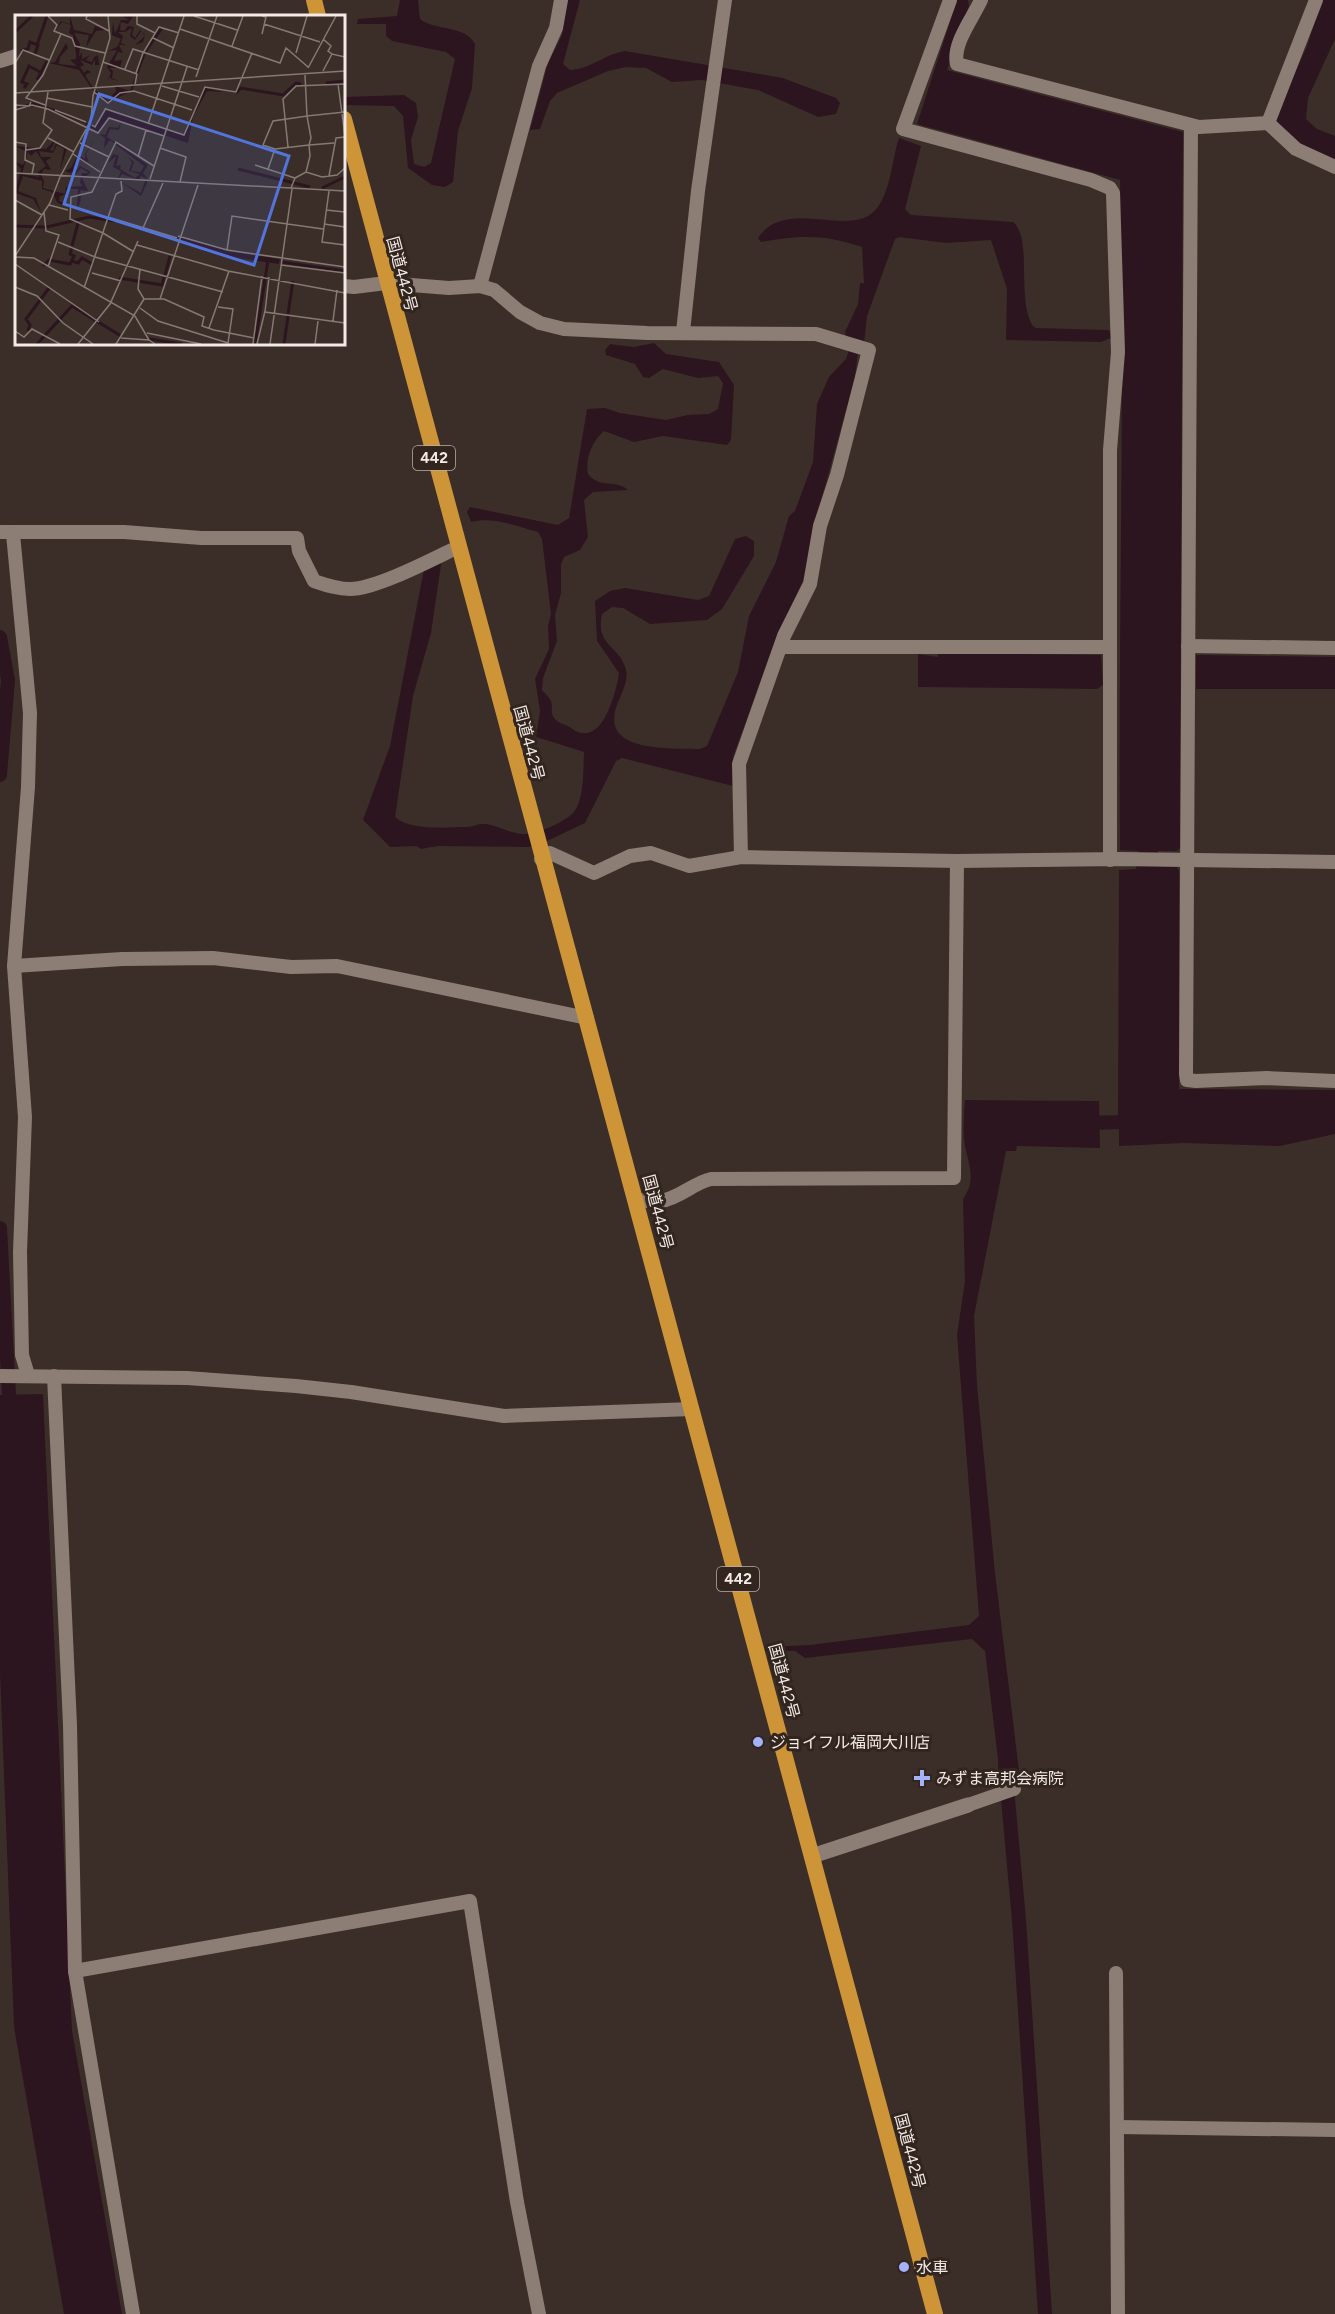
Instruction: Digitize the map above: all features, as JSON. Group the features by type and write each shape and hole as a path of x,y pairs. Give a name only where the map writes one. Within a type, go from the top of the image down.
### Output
{"highway":[{"path":"314,0 318,15"},
{"name":"国道442号","path":"345,124 539,852 587,1018 935,2314"}],"street":[{"path":"480,286 539,66 556,28 561,0"},
{"path":"683,332 698,190 725,0"},
{"path":"950,0 903,129 1091,180 1110,188 1113,193 1118,352 1110,450 1110,647 1115,859"},
{"path":"981,0 955,58 957,64 1191,126 1268,123 1296,149 1335,167"},
{"path":"1268,123 1316,0"},
{"path":"0,61 15,56"},
{"path":"1191,126 1188,646 1184,860 1187,1080 1267,1078 1335,1081"},
{"path":"345,285 354,287 386,283 448,288 480,286 494,290 520,312 540,323 564,329 647,333 816,334 869,350 837,475 820,526 810,584 781,647 739,764 741,857"},
{"path":"26,1376 22,1355 20,1252 25,1117 15,966 30,713 6,533 124,532 201,538 297,538 299,551 314,581 332,588 353,589 404,573 458,547"},
{"path":"1188,646 1335,648"},
{"path":"781,647 1110,647"},
{"path":"539,852 550,853 594,873 630,856 651,853 689,866 741,857 957,861 1115,859 1335,862"},
{"path":"636,1200 661,1202 686,1191 699,1182 711,1179 954,1178 957,861"},
{"path":"15,966 122,959 213,958 291,967 337,966 587,1018"},
{"path":"0,1376 179,1378 351,1392 504,1416 692,1409"},
{"path":"54,1376 70,1725 75,1971 133,2314"},
{"path":"812,1856 1014,1789"},
{"path":"75,1971 470,1901 517,2202 539,2314"},
{"path":"1116,1973 1118,2314"},
{"path":"1116,2127 1335,2130"}],"shaded area":[{"path":"400,0 418,0 420,19 426,23 465,34 475,44 472,88 458,131 453,182 445,187 432,185 408,168 403,116 394,106 345,105 345,97 404,95 416,103 418,117 411,140 414,164 424,167 431,163 455,59 446,52 392,41 386,36 386,24 357,24 358,19 397,16"},
{"path":"567,0 580,0 563,64 570,70 585,67 625,51 783,78 836,98 840,103 836,114 818,117 758,90 702,80 672,82 646,68 626,67 608,71 557,93 550,101 540,129 530,130 548,63 562,35"},
{"path":"957,0 968,0 969,6 947,70 1183,132 1180,848 1177,851 1158,851 1157,866 1177,867 1179,871 1179,1089 1335,1090 1335,1134 1280,1146 1183,1143 1119,1146 1119,1127 1115,1127 1115,1117 1118,1115 1119,870 1136,869 1139,851 1120,850 1122,348 1120,180 917,124"},
{"path":"1322,0 1335,0 1335,39 1308,98 1306,119 1317,129 1335,136 1335,161 1292,139 1285,133 1275,117 1307,46"},
{"path":"899,138 921,146 905,209 911,215 1013,222 1019,230 1022,241 1026,301 1028,315 1033,326 1036,328 1108,330 1111,332 1111,338 1101,342 1006,340 1007,289 991,240 946,243 899,237 895,239 867,316 864,344 858,352 855,377 818,512 803,581 773,646 733,757 733,786 622,758 616,761 585,823 547,841 530,847 438,846 421,849 416,846 390,847 363,820 390,746 425,564 442,558 431,633 413,696 395,817 419,826 440,828 483,824 526,834 556,824 576,809 582,784 584,752 536,737 540,711 535,679 549,649 548,626 551,614 542,539 538,532 505,523 488,520 471,522 467,512 470,507 558,525 569,518 587,409 605,408 620,413 666,420 688,415 709,414 718,409 723,383 718,376 698,378 663,369 649,378 643,377 635,364 606,355 605,350 610,344 634,347 654,343 666,354 719,362 734,385 731,440 727,445 663,436 634,442 604,431 596,440 590,451 588,474 597,481 619,485 628,490 593,492 584,500 588,537 580,550 564,557 561,565 561,593 555,615 557,641 543,678 542,690 551,701 553,715 558,722 582,733 591,732 599,726 610,706 619,673 597,641 595,601 610,591 625,588 698,600 709,596 735,539 746,536 754,541 754,556 722,609 707,620 650,624 623,608 612,607 602,614 602,633 605,640 619,655 627,674 614,721 618,732 627,740 640,745 700,749 707,746 738,672 749,616 776,562 789,516 795,511 813,462 817,404 829,377 846,359 849,350 845,332 858,304 860,283 864,283 862,247 812,237 761,242 758,238 770,226 785,220 802,218 852,221 866,217 882,201"},
{"path":"938,653 1101,655 1103,685 1097,689 918,687 918,654 938,657"},
{"path":"1196,655 1335,657 1335,689 1196,689"},
{"path":"965,1100 1099,1101 1100,1148 1017,1146 1016,1151 1006,1151 974,1316 977,1385 995,1573 1020,1779 1001,1784 985,1651 972,1639 805,1658 795,1651 765,1651 766,1647 810,1645 969,1625 979,1616 957,1335 965,1281 963,1199 971,1177 964,1139"},
{"path":"43,1394 72,2031 122,2314 64,2314 14,2027 0,1673 0,1395"}],"waterway":[{"path":"0,637 8,680 0,775"},
{"path":"1082,1123 1132,1122"},
{"path":"0,1228 10,1413"},
{"path":"1005,1766 1019,1920 1045,2314"}],"place":[{"name":"ジョイフル福岡大川店","path":"758,1742"},
{"name":"みずま高邦会病院","path":"922,1778"},
{"name":"水車","path":"904,2267"}]}
